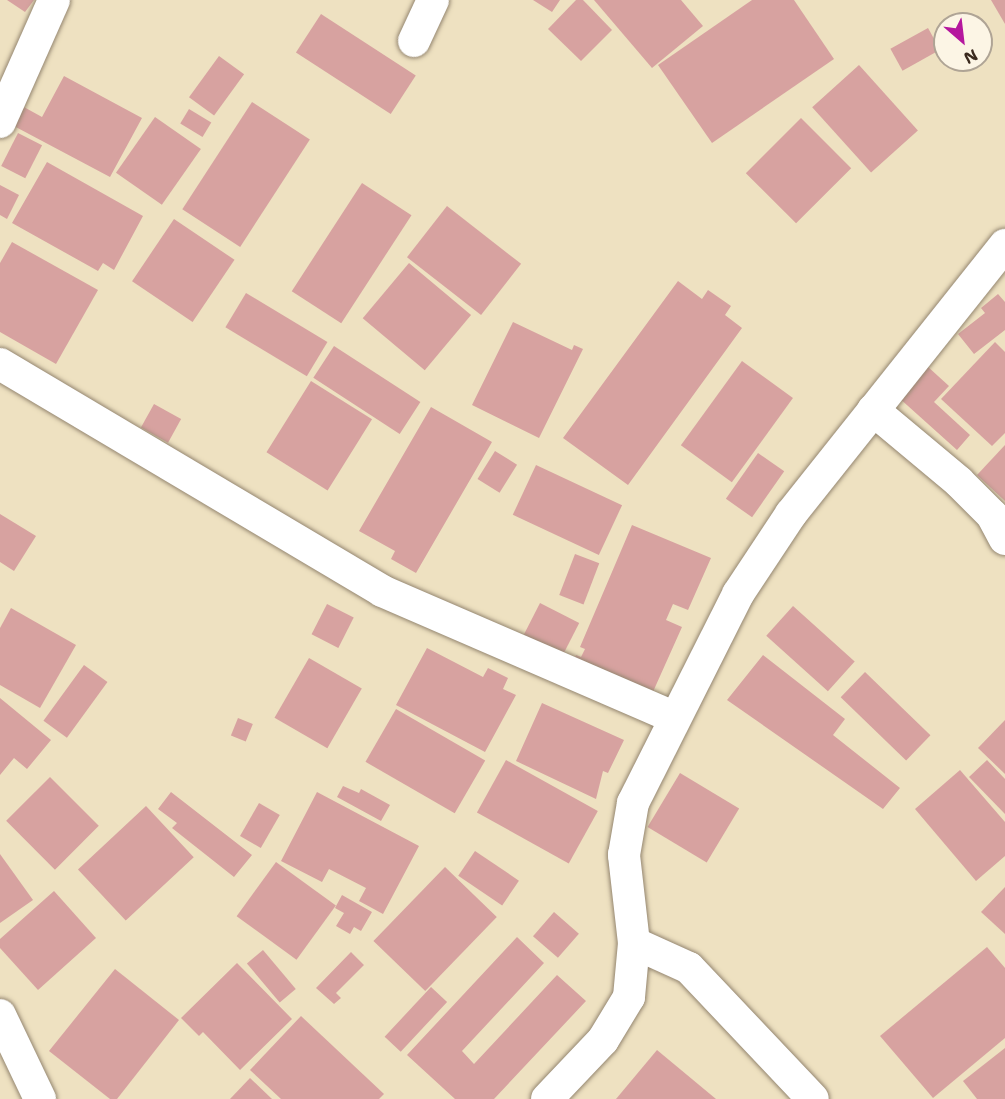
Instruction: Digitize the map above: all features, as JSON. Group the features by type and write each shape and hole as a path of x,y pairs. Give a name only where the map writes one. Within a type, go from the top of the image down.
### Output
{"street":[{"path":"0,122 54,0"},
{"path":"414,41 433,0"},
{"path":"547,1099 603,1040 629,997 634,943 624,855 633,802 738,594 791,514 1005,245"},
{"path":"0,364 382,591 675,718"},
{"path":"873,410 959,482 992,515 1005,540"},
{"path":"634,943 689,968 813,1099"},
{"path":"0,1015 40,1099"}],"building":[{"path":"7,0 34,0 25,12"},
{"path":"533,0 560,0 552,12"},
{"path":"576,0 583,0 612,30 581,61 548,29"},
{"path":"594,0 681,0 703,26 652,68"},
{"path":"752,0 794,0 834,59 712,143 658,65"},
{"path":"991,0 1005,0 1005,24"},
{"path":"321,14 416,76 391,114 296,53"},
{"path":"928,28 933,37 933,54 903,71 890,49"},
{"path":"219,56 244,74 214,115 189,97"},
{"path":"859,65 918,130 871,173 812,107"},
{"path":"64,76 142,118 110,177 12,125 22,106 42,117"},
{"path":"252,102 310,140 240,247 182,209"},
{"path":"189,109 211,122 203,137 180,124"},
{"path":"155,117 201,149 162,205 116,173"},
{"path":"801,118 851,168 796,223 746,173"},
{"path":"18,133 42,145 25,178 1,166"},
{"path":"47,162 143,216 114,270 103,263 98,271 12,223"},
{"path":"362,183 411,215 341,323 292,291"},
{"path":"0,185 19,195 7,219 0,215"},
{"path":"447,206 521,264 481,315 407,257"},
{"path":"174,219 235,260 193,322 132,281"},
{"path":"12,242 98,290 56,364 0,332 0,263"},
{"path":"409,263 471,315 425,370 363,318"},
{"path":"678,281 702,299 708,290 731,306 725,315 742,328 628,485 563,438"},
{"path":"246,293 327,342 307,376 225,327"},
{"path":"998,294 1005,302 1005,330 974,354 958,334 985,313 981,308"},
{"path":"513,322 572,350 574,345 583,349 539,438 472,405"},
{"path":"995,342 1005,352 1005,433 992,446 941,399"},
{"path":"334,346 420,402 400,434 313,378"},
{"path":"742,361 793,398 732,482 681,445"},
{"path":"927,366 949,386 934,402 970,435 957,450 898,397"},
{"path":"311,381 372,419 328,490 266,452"},
{"path":"154,404 181,419 168,443 141,428"},
{"path":"431,407 492,442 416,573 391,559 395,551 359,531"},
{"path":"1005,445 1005,501 977,475"},
{"path":"495,451 517,465 500,493 478,479"},
{"path":"758,453 784,471 752,517 726,499"},
{"path":"536,465 622,505 599,555 513,515"},
{"path":"0,514 36,536 14,571 0,562"},
{"path":"632,525 711,558 688,610 673,604 666,620 682,627 652,694 574,660 576,655 581,657 585,649 580,647"},
{"path":"575,554 599,563 584,604 559,595"},
{"path":"540,603 579,623 563,655 524,635"},
{"path":"327,604 354,618 338,648 312,634"},
{"path":"793,606 855,662 828,691 766,636"},
{"path":"11,608 76,645 40,708 0,685 0,628"},
{"path":"427,648 483,677 488,668 508,678 503,689 516,695 485,752 396,705"},
{"path":"763,655 845,719 833,735 900,788 883,809 727,700"},
{"path":"309,658 362,688 327,748 274,718"},
{"path":"84,665 107,682 67,738 43,721"},
{"path":"865,672 930,735 906,760 841,697"},
{"path":"0,698 51,740 27,769 14,758 0,775"},
{"path":"542,703 624,740 608,773 603,771 596,799 516,761"},
{"path":"396,709 485,760 455,813 366,762"},
{"path":"238,718 253,724 246,742 231,736"},
{"path":"1005,720 1005,774 978,748"},
{"path":"506,760 598,811 569,863 477,812"},
{"path":"987,760 1005,779 1005,814 969,777"},
{"path":"960,770 1005,822 1005,856 976,881 915,809"},
{"path":"680,773 739,809 707,863 648,827"},
{"path":"50,777 99,826 55,870 6,821"},
{"path":"343,786 359,793 361,789 390,805 381,821 337,797"},
{"path":"171,792 252,855 234,877 172,828 177,823 158,809"},
{"path":"317,792 419,846 383,914 359,901 366,888 329,869 322,882 281,861"},
{"path":"259,803 280,815 261,848 240,836"},
{"path":"146,806 194,857 126,921 78,869"},
{"path":"475,851 519,881 502,906 458,876"},
{"path":"0,854 33,900 0,923"},
{"path":"276,862 336,905 296,960 237,916"},
{"path":"445,867 497,917 425,991 373,941"},
{"path":"1005,887 1005,934 981,912"},
{"path":"54,891 96,938 38,990 0,948 0,939"},
{"path":"342,895 372,912 361,931 354,927 350,934 336,926 344,913 335,908"},
{"path":"554,912 579,934 558,958 533,936"},
{"path":"517,937 544,963 462,1051 474,1064 557,975 586,1001 494,1099 455,1099 407,1055"},
{"path":"987,947 1005,968 1005,1038 933,1098 880,1036"},
{"path":"263,950 296,989 280,1003 247,963"},
{"path":"351,952 364,965 336,993 341,998 334,1004 316,988"},
{"path":"237,963 292,1019 240,1070 203,1032 199,1036 181,1018"},
{"path":"115,969 179,1020 117,1099 110,1099 49,1051"},
{"path":"431,987 447,1002 401,1052 385,1037"},
{"path":"301,1016 384,1094 379,1099 281,1099 250,1070"},
{"path":"1005,1048 1005,1099 977,1099 963,1081"},
{"path":"657,1050 716,1099 616,1099"},
{"path":"250,1078 272,1099 230,1099"}]}
